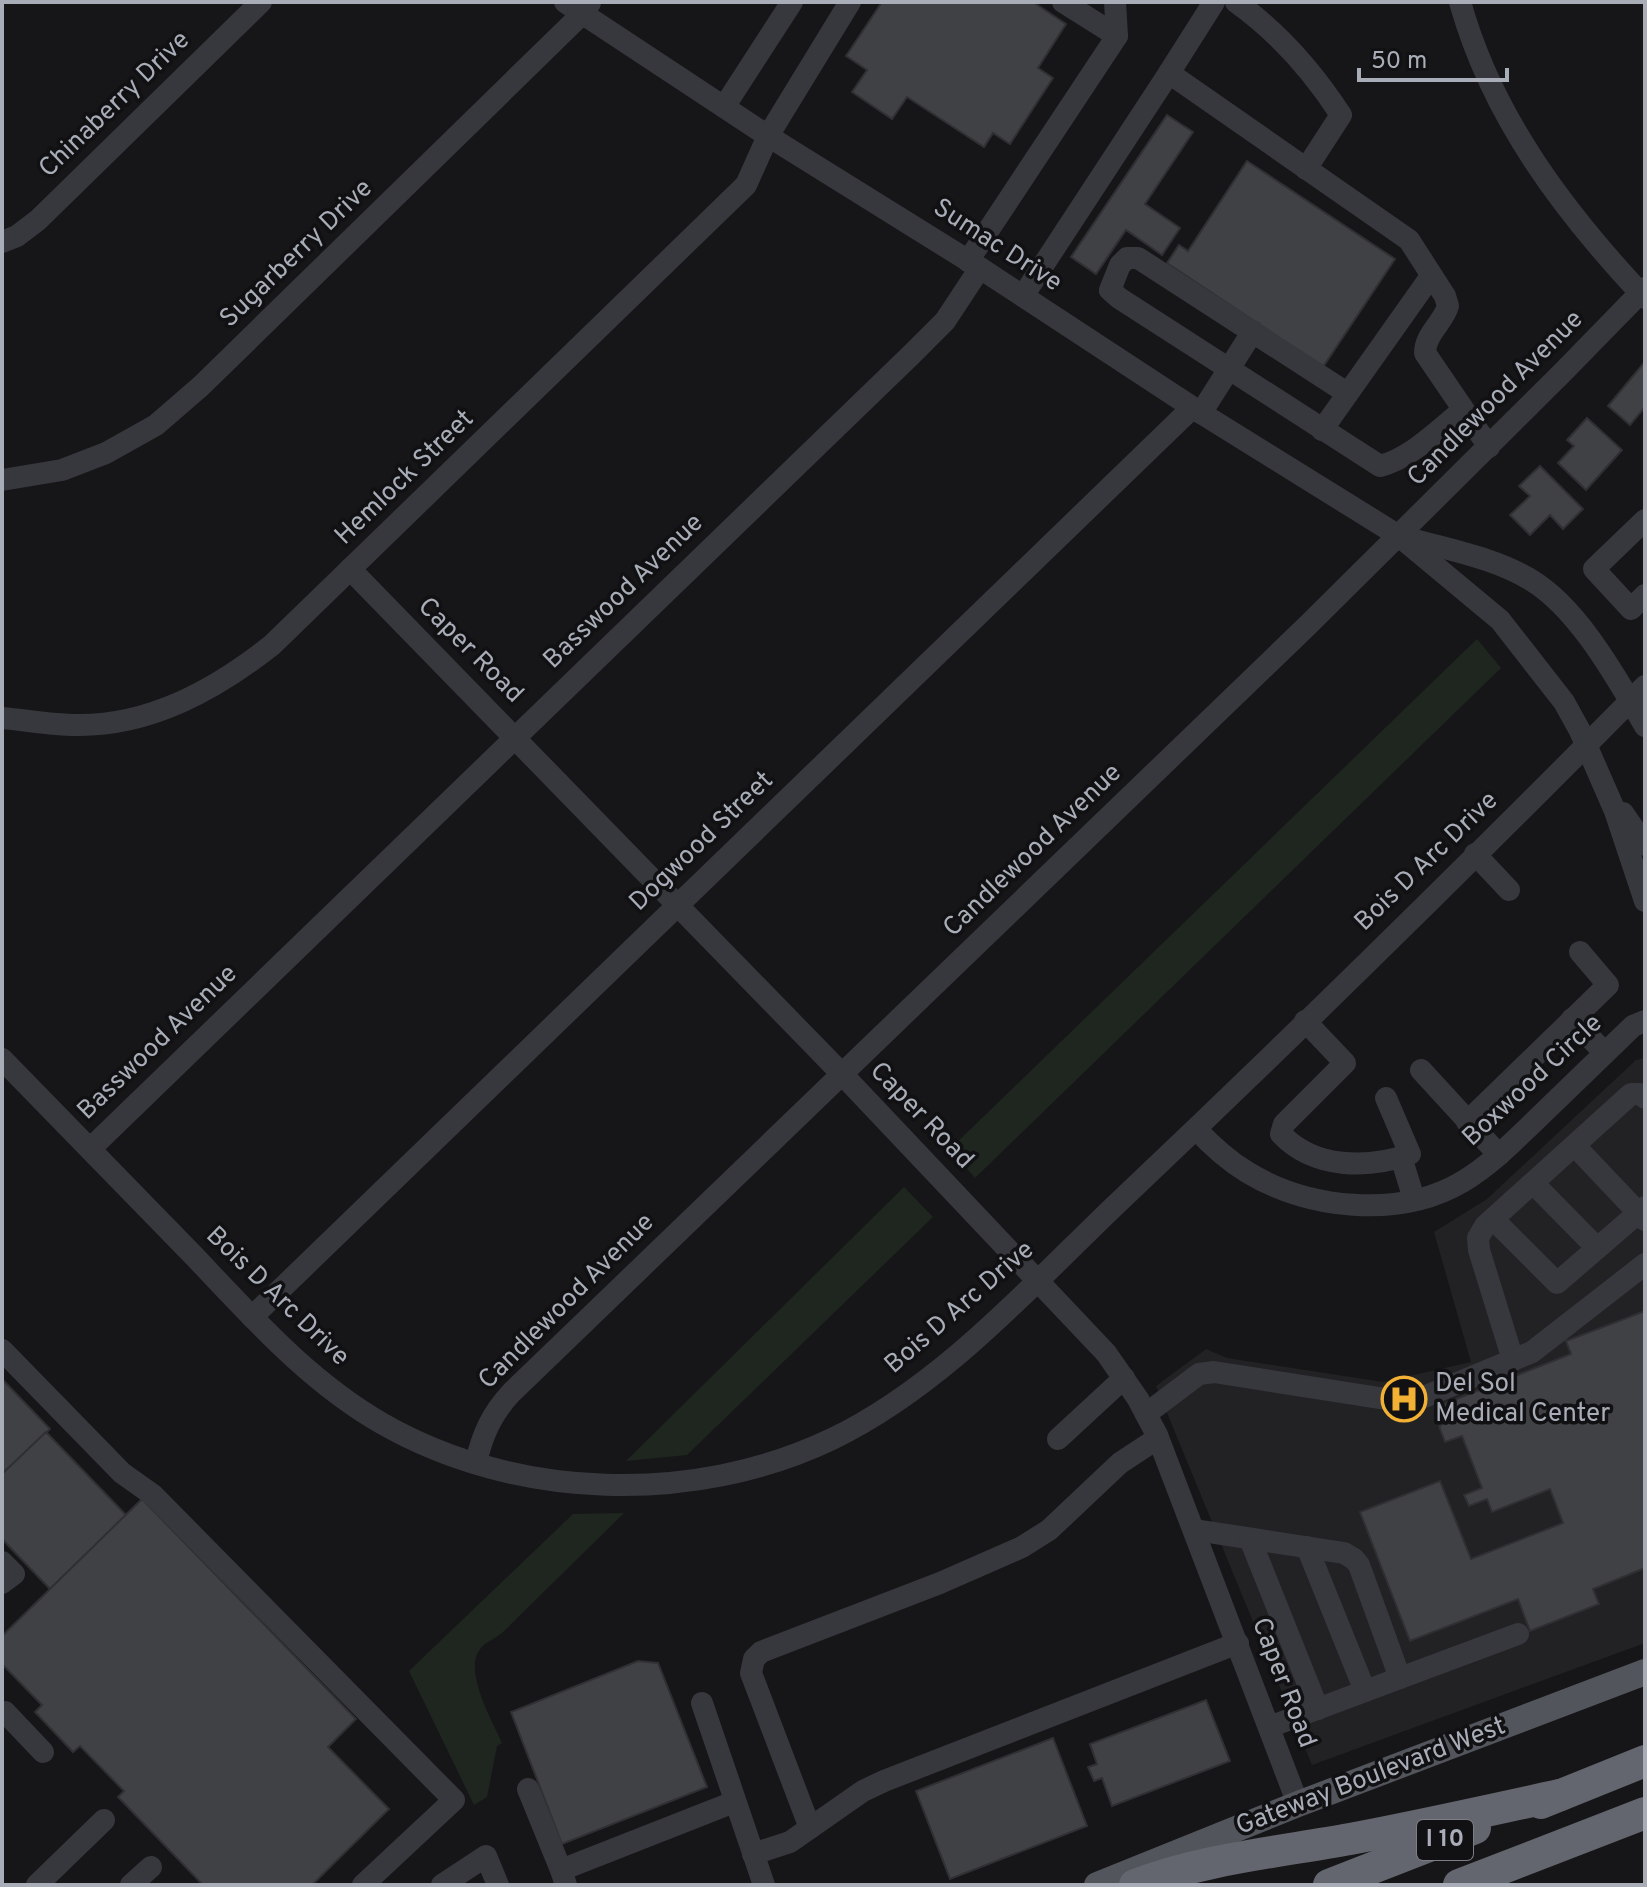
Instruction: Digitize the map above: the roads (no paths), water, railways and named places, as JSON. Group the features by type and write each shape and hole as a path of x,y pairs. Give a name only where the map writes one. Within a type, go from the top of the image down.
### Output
{"highway":[{"name":"I 10","path":"1329,1885 1645,1761"},
{"path":"1135,1885 1221,1861 1353,1839 1560,1795"},
{"name":"I 10","path":"1459,1885 1645,1813"}],"main road":[{"name":"Gateway Boulevard West","path":"1097,1885 1298,1804 1645,1672"}],"street":[{"name":"Chinaberry Drive","path":"2,242 17,236 38,220 261,2"},
{"path":"724,107 792,2"},
{"name":"Hemlock Street","path":"2,718 76,725 114,722 157,712 197,696 238,672 272,645 746,185 768,136 850,2"},
{"path":"1063,2 1117,36"},
{"path":"1115,2 1117,36"},
{"path":"1023,296 1214,2"},
{"path":"1236,2 1260,19 1290,49 1341,115 1306,169"},
{"path":"1460,2 1487,79 1525,148 1583,230 1643,293"},
{"name":"Sumac Drive","path":"579,6 768,136 1399,536 1500,620 1564,702 1615,811 1645,901"},
{"name":"Sugarberry Drive","path":"2,480 62,470 106,453 156,425 201,386 579,6"},
{"name":"Basswood Avenue","path":"90,1149 945,321 974,264 1117,36"},
{"path":"1169,73 1409,240 1448,306 1425,345 1425,353 1489,447"},
{"path":"1347,393 1138,258 1127,258 1120,265 1110,290 1380,466 1402,457 1463,410"},
{"path":"1322,430 1431,276"},
{"name":"Candlewood Avenue","path":"476,1463 487,1428 512,1392 1399,536 1643,293"},
{"name":"Dogwood Street","path":"252,1317 678,904 1197,410 1230,369 1253,331"},
{"path":"1645,520 1594,569 1631,609 1645,595"},
{"name":"Sumac Drive","path":"1399,536 1480,558 1531,580 1575,620 1614,672 1638,694 1645,726"},
{"name":"Caper Road","path":"350,569 842,1074 1106,1353 1158,1438 1298,1804"},
{"name":"Bois D Arc Drive","path":"2,1059 309,1372 387,1426 476,1463 576,1484 647,1484 728,1474 790,1456 830,1440 878,1414 968,1345 1196,1129 1638,694"},
{"path":"1603,782 1645,845"},
{"path":"1475,854 1509,890"},
{"path":"1467,1122 1608,985 1580,952"},
{"path":"1572,1019 1605,1053"},
{"path":"1305,1021 1345,1063 1284,1124 1281,1134 1291,1145 1329,1162 1343,1164 1388,1161 1410,1154 1386,1098"},
{"name":"Boxwood Circle","path":"1196,1129 1219,1152 1247,1172 1308,1198 1347,1204 1386,1204 1414,1199 1461,1183 1499,1155 1633,1026 1645,1021"},
{"path":"1421,1070 1499,1155"},
{"path":"1513,1360 1478,1238 1493,1219 1631,1094 1640,1094 1645,1098"},
{"path":"1493,1219 1557,1283 1643,1213 1575,1146"},
{"path":"1401,1157 1414,1199"},
{"path":"1534,1184 1597,1248"},
{"path":"1146,1414 1199,1374 1214,1372 1406,1400 1424,1397 1532,1352 1645,1264"},
{"path":"2,1350 122,1473 153,1495 454,1800 374,1881"},
{"path":"1058,1439 1124,1378"},
{"path":"810,1828 751,1673 754,1659 774,1646 940,1583 1022,1547 1049,1530 1120,1463 1158,1438"},
{"path":"1195,1530 1349,1555 1359,1565 1400,1678"},
{"path":"1250,1539 1318,1709"},
{"path":"1307,1547 1365,1691"},
{"path":"2,1562 14,1574 2,1583"},
{"path":"1269,1727 1518,1634"},
{"path":"753,1854 790,1842 863,1791 884,1781 1238,1643"},
{"path":"702,1703 764,1885"},
{"path":"2,1715 5,1712 43,1752"},
{"path":"528,1789 563,1877 734,1802"},
{"path":"37,1885 104,1820"},
{"path":"442,1885 486,1856 498,1885"},
{"path":"131,1885 151,1867"}],"place":[{"name":"Del Sol Medical Center","path":"1404,1399"}]}
